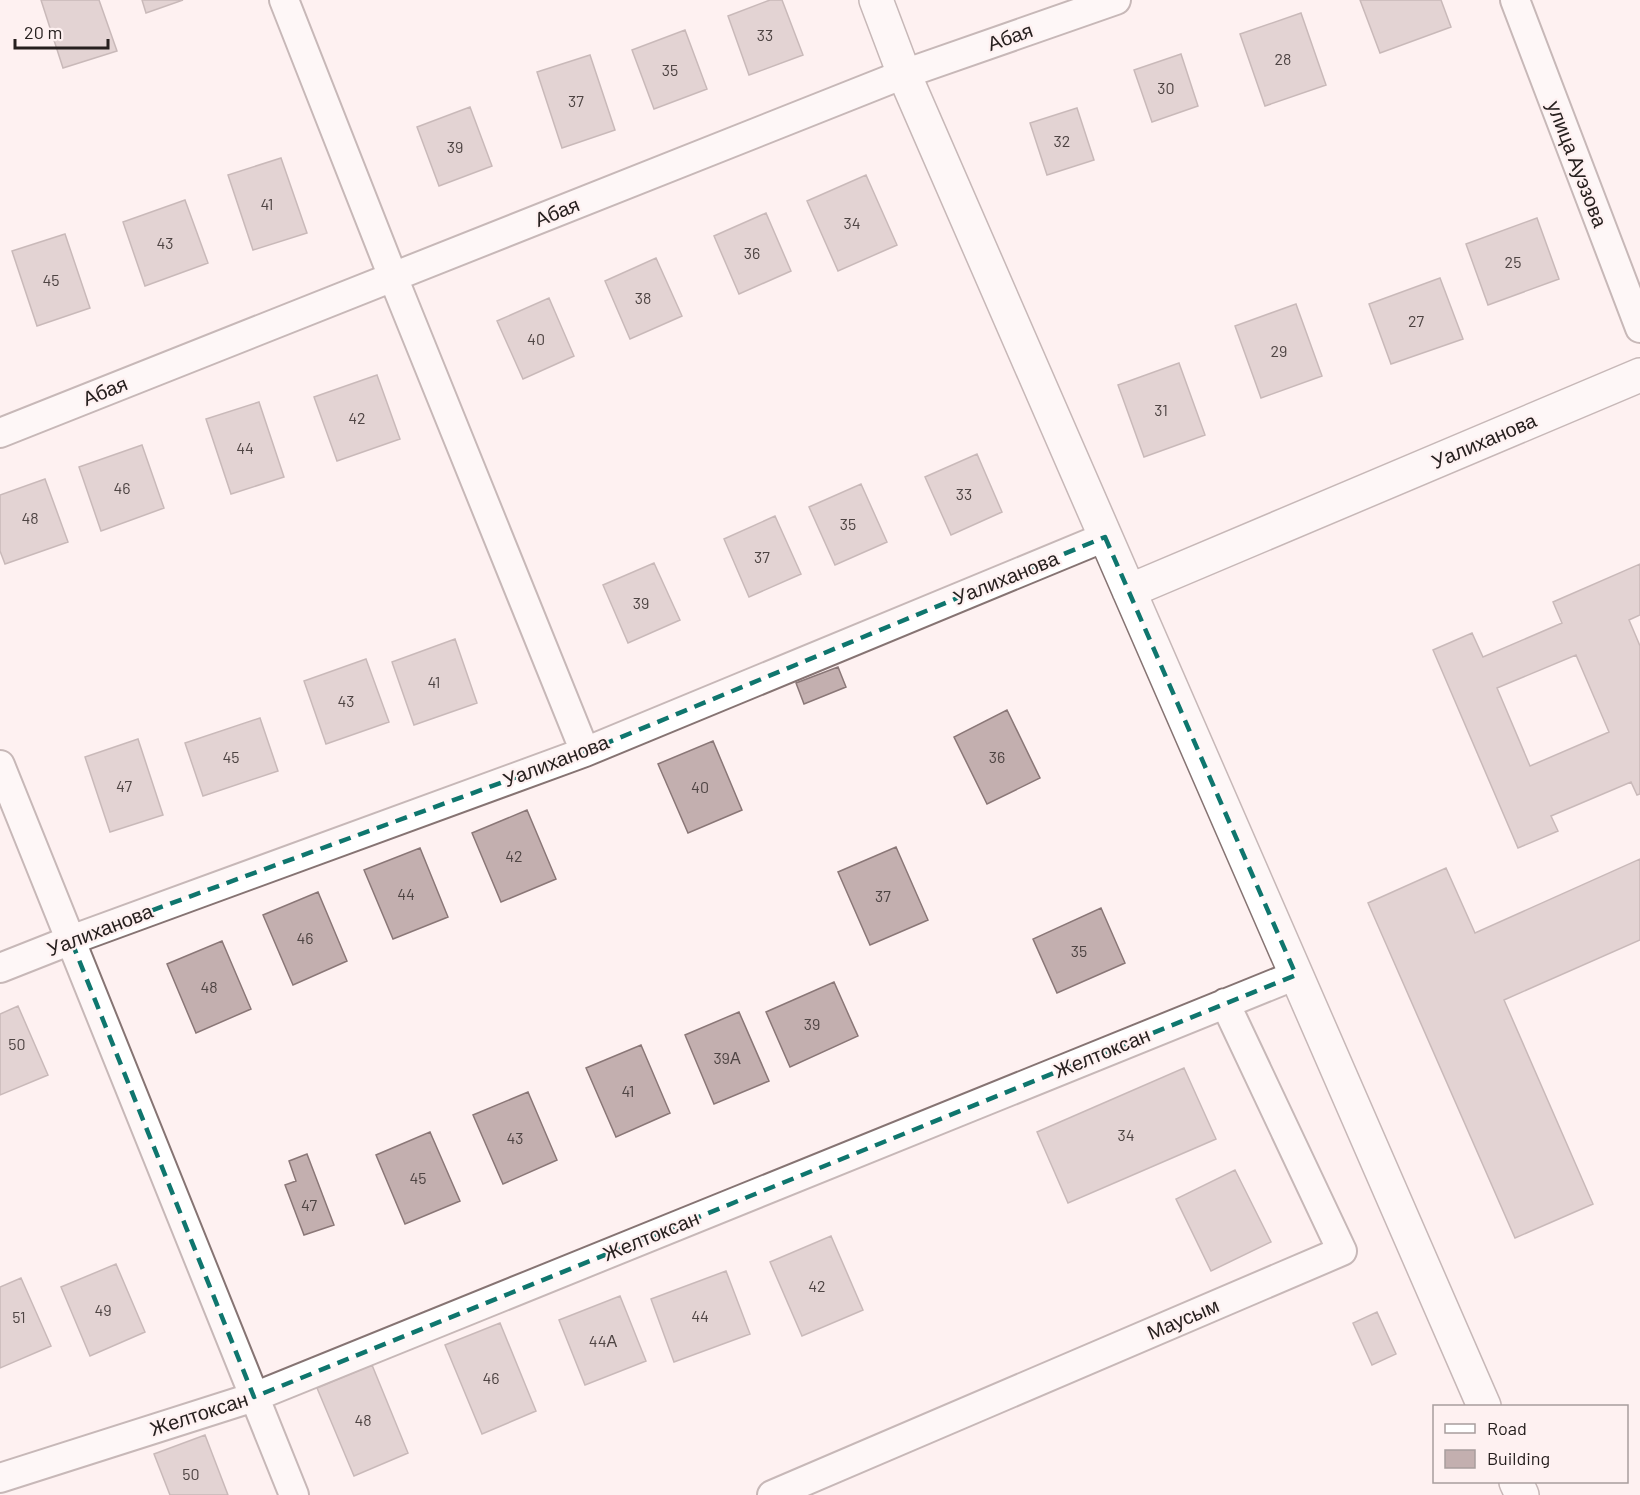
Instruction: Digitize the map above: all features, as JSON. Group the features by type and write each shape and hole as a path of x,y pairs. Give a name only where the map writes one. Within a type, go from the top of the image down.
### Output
{"street":[{"path":"284,0 585,752"},
{"path":"876,0 904,74 1483,1405"},
{"name":"Абая","path":"0,433 904,74 1116,0"},
{"name":"улица Ауэзова","path":"1515,0 1640,328"},
{"name":"Уалиханова","path":"1129,591 1640,375"},
{"name":"Уалиханова","path":"0,968 585,752 1105,537"},
{"path":"0,765 294,1495"},
{"name":"Желтоксан","path":"0,1478 254,1397 1296,975"},
{"name":"Маусым","path":"772,1495 1342,1251 1225,1004"}],"highlighted area":[{"path":"1105,537 1296,975 254,1397 71,940 585,752"}],"building":[{"path":"41,0 99,0 117,51 63,68"},
{"path":"142,0 183,0 146,13"},
{"path":"770,0 782,0 803,55 749,75 728,16"},
{"path":"1360,0 1441,0 1451,27 1380,53"},
{"path":"1301,13 1326,85 1265,106 1240,34"},
{"path":"685,30 707,89 654,109 632,50"},
{"path":"1181,54 1198,106 1152,122 1134,70"},
{"path":"590,55 615,130 562,148 537,72"},
{"path":"470,107 492,166 439,186 417,127"},
{"path":"1077,108 1094,160 1047,175 1030,123"},
{"path":"281,158 307,233 253,250 228,175"},
{"path":"866,175 897,245 838,271 807,201"},
{"path":"185,200 208,263 145,286 123,222"},
{"path":"766,213 791,271 739,294 714,236"},
{"path":"1537,218 1559,279 1488,305 1466,244"},
{"path":"65,234 90,308 37,326 12,251"},
{"path":"656,258 682,316 630,339 605,281"},
{"path":"1440,278 1463,339 1391,364 1369,304"},
{"path":"549,298 574,356 523,379 497,321"},
{"path":"1296,304 1322,376 1261,398 1235,326"},
{"path":"1179,363 1205,435 1144,457 1118,385"},
{"path":"377,375 400,439 337,461 314,397"},
{"path":"259,402 284,477 231,494 206,419"},
{"path":"142,445 164,508 101,531 79,467"},
{"path":"977,454 1002,512 951,535 925,477"},
{"path":"45,479 68,542 5,564 0,551 0,495"},
{"path":"861,484 887,542 835,565 809,507"},
{"path":"775,516 801,574 749,597 724,539"},
{"path":"654,563 680,620 628,643 603,585"},
{"path":"1640,564 1640,615 1629,620 1640,646 1640,794 1637,795 1631,782 1551,816 1558,831 1518,848 1433,650 1472,633 1483,657 1562,623 1553,602","holes":["1576,655 1609,732 1530,766 1497,688"]},
{"path":"455,639 477,703 414,725 392,662"},
{"path":"366,659 389,722 326,744 304,681"},
{"path":"838,667 846,687 804,704 796,683"},
{"path":"1007,710 1040,778 987,804 954,737"},
{"path":"260,718 278,771 203,796 185,743"},
{"path":"138,739 163,815 110,832 85,757"},
{"path":"713,741 742,810 688,833 658,764"},
{"path":"527,810 556,879 501,902 472,833"},
{"path":"896,847 928,920 870,945 838,872"},
{"path":"420,848 448,917 393,939 364,870"},
{"path":"1640,859 1640,940 1504,1000 1593,1204 1515,1238 1368,903 1446,868 1475,933"},
{"path":"318,892 347,961 293,985 263,915"},
{"path":"1101,908 1125,963 1057,993 1033,939"},
{"path":"222,941 251,1009 196,1033 167,964"},
{"path":"834,982 858,1036 790,1067 766,1012"},
{"path":"18,1006 48,1075 0,1095 0,1014"},
{"path":"739,1012 769,1081 714,1104 685,1035"},
{"path":"641,1045 670,1113 616,1137 586,1068"},
{"path":"1184,1068 1216,1139 1068,1203 1037,1132"},
{"path":"528,1092 557,1160 503,1184 473,1115"},
{"path":"430,1132 460,1201 405,1224 376,1155"},
{"path":"307,1154 334,1225 304,1235 285,1185 296,1181 289,1161"},
{"path":"1235,1170 1271,1242 1211,1271 1176,1199"},
{"path":"831,1236 863,1310 802,1336 770,1262"},
{"path":"116,1264 145,1332 90,1356 61,1287"},
{"path":"726,1271 750,1334 674,1362 651,1299"},
{"path":"21,1278 51,1346 0,1368 0,1287"},
{"path":"620,1296 646,1361 585,1385 559,1320"},
{"path":"1377,1312 1396,1354 1372,1365 1353,1323"},
{"path":"500,1323 536,1411 482,1434 445,1345"},
{"path":"372,1365 408,1453 354,1476 317,1388"},
{"path":"205,1435 228,1495 170,1495 154,1454"}]}
